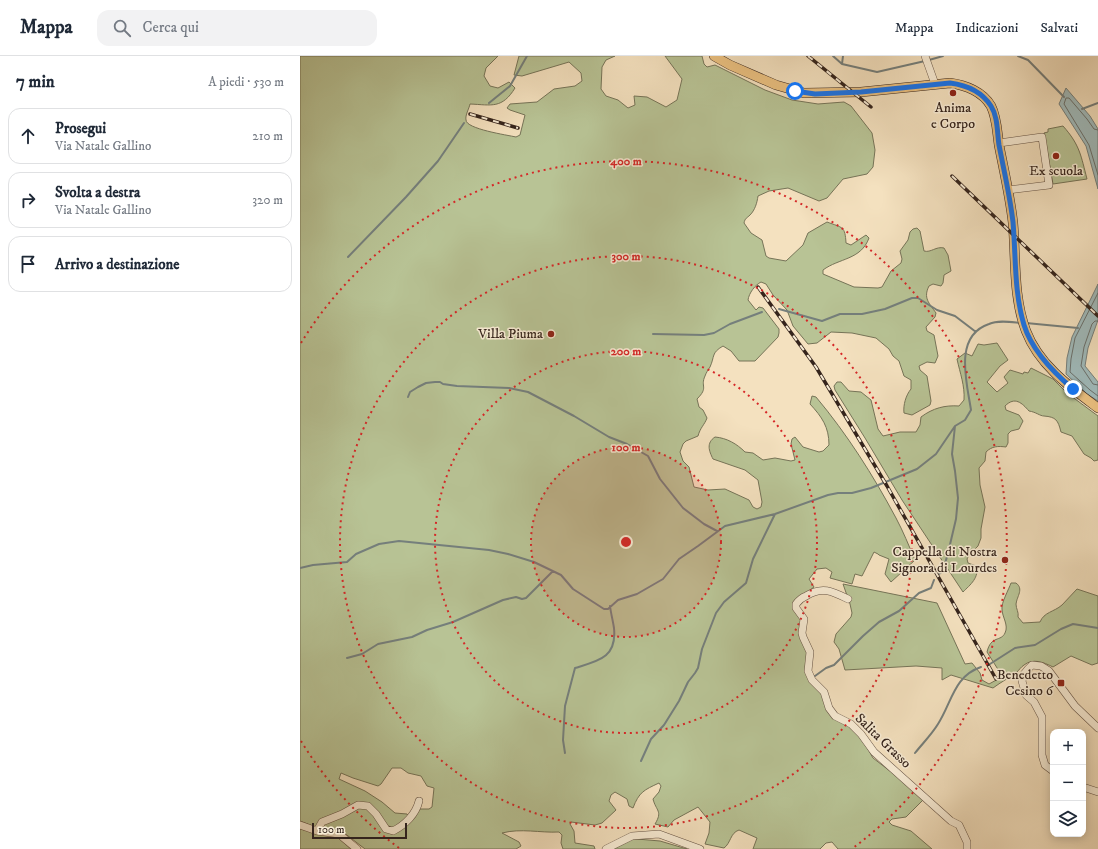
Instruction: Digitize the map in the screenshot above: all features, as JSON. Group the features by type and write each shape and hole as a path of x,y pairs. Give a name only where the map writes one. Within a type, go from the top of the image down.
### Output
{"main road":[{"path":"714,56 730,65 776,85 804,93 861,92 950,83 965,86 976,92 988,102 995,116 1008,190 1013,224 1016,278 1022,317 1026,332 1038,352 1054,371 1073,389 1098,408"}],"street":[{"path":"925,56 935,84"},
{"path":"999,144 1042,137 1049,185 1008,190"},
{"name":"Salita Grasso","path":"848,599 832,592 816,590 799,600 796,604 796,608 804,619 802,633 810,652 808,671 812,680 824,692 829,708 835,716 851,724 861,734 874,752 951,821 959,825 967,842 967,849"},
{"path":"1050,769 1045,765 1042,755 1042,717 1034,702 1026,695 1022,681 1024,674 1032,665 1041,666 1049,671 1075,706 1098,728"},
{"path":"1086,788 1098,792"},
{"path":"316,831 322,822 342,814 358,805 368,806 376,814 386,829 393,831 402,827 410,818 418,808 419,801"},
{"path":"300,825 316,831 338,834 357,849"},
{"path":"606,849 632,836 658,834 700,849"}],"green space":[{"path":"300,56 498,56 486,68 484,76 490,86 498,88 509,82 515,88 506,100 501,103 490,105 470,104 466,120 468,123 479,129 516,137 520,135 525,115 507,108 510,104 537,102 554,89 575,86 582,81 581,73 569,62 522,76 514,75 519,56 615,56 606,60 602,67 601,89 606,96 618,100 628,108 635,105 634,96 647,97 666,107 677,100 682,79 665,56 702,56 704,64 707,67 715,65 765,90 792,100 818,104 844,102 851,106 872,133 875,150 873,167 867,174 843,179 827,198 819,201 788,188 769,191 758,196 752,213 744,223 751,233 762,240 766,256 769,258 786,261 803,245 808,233 827,222 842,228 845,233 846,243 851,245 866,235 869,238 861,251 823,270 823,274 854,287 882,287 891,271 901,263 902,259 900,251 908,240 910,232 913,229 917,228 920,231 924,251 944,248 948,255 951,271 944,275 941,286 933,284 929,286 927,290 928,300 936,313 935,317 926,327 927,331 934,335 938,356 935,363 927,362 919,366 920,370 927,376 931,401 930,405 912,415 904,413 905,400 911,389 911,380 904,376 899,361 893,356 889,349 876,338 852,333 831,332 817,343 808,344 793,326 787,310 773,295 766,284 761,282 753,290 748,300 756,310 759,307 763,308 779,329 778,337 755,361 739,361 731,351 723,346 717,351 706,374 703,383 703,392 697,399 699,407 703,410 707,418 698,436 686,441 680,452 683,461 689,467 694,487 708,490 725,489 749,500 753,507 757,509 761,507 762,502 758,480 745,470 713,459 709,444 715,437 728,440 739,446 745,452 753,453 763,460 775,458 791,461 795,460 791,444 792,439 795,437 803,447 819,452 823,451 829,445 828,433 818,413 810,404 812,396 816,397 827,411 849,440 869,471 899,523 915,560 891,582 885,574 889,559 874,552 862,576 855,574 852,584 830,578 832,572 826,568 817,569 809,579 814,587 794,602 801,618 808,650 807,668 821,692 827,710 854,729 873,758 925,798 906,817 892,819 889,822 892,825 911,831 932,849 838,849 832,842 826,843 820,849 753,849 757,838 739,830 734,833 724,848 705,844 709,833 710,822 698,807 674,820 668,827 655,824 659,814 653,799 659,792 661,786 659,783 643,792 637,798 633,808 629,806 627,799 615,792 611,795 609,801 616,810 602,823 595,825 571,822 570,824 574,831 575,843 594,846 595,849 563,849 561,843 562,835 559,832 523,831 502,833 519,842 521,846 516,849 365,849 343,832 315,827 300,821","holes":["392,768 401,768 408,773 421,776 427,786 434,788 432,807 429,809 420,809 411,820 407,814 395,813 365,791 339,779 341,773 378,786"]},
{"path":"1063,126 1076,145 1087,179 1053,184 1044,133 1048,132 1048,129"},
{"path":"997,343 1008,360 1000,366 987,382 997,392 1008,383 1004,377 1010,370 1023,374 1024,372 1028,373 1031,368 1053,379 1067,393 1098,416 1098,460 1094,461 1084,454 1072,436 1061,432 1059,425 1054,418 1042,416 1029,411 1024,405 1015,401 1012,401 1005,406 1006,410 1019,415 1023,421 1019,429 1011,431 1008,434 1008,443 1006,447 995,447 986,452 985,461 979,468 980,485 985,507 981,538 978,546 967,559 968,563 976,566 977,574 969,587 963,592 902,500 834,386 837,382 841,382 849,391 861,392 871,400 878,429 883,436 900,432 916,432 920,425 921,417 930,411 949,406 959,406 964,400 963,385 957,359 965,353 972,356 978,344 984,345"},
{"path":"1011,583 1016,583 1020,588 1016,606 1018,617 1023,623 1040,622 1044,616 1062,605 1077,589 1098,596 1098,663 1092,665 1071,656 1053,667 1042,662 1034,661 1027,663 1017,672 993,688 951,675 942,680 942,668 916,666 845,670 839,649 834,642 836,634 851,617 852,613 843,584 937,603 965,664 972,663 980,673 982,680 989,684 1000,678 999,671 987,652 991,643 1003,636 1005,633 1006,624 1002,612 1002,606"},
{"path":"300,829 337,837 351,849 300,849"},
{"path":"637,839 660,841 687,849 610,849 628,840"}],"water":[{"path":"1066,88 1090,116 1098,129 1098,189 1086,146 1059,104"},
{"path":"1098,284 1098,320 1088,348 1085,366 1098,382 1098,401 1087,394 1066,374 1067,358 1072,337"}],"waterway":[{"path":"489,103 510,86 527,56"},
{"path":"833,56 842,64 877,72 925,61"},
{"path":"842,64 843,56"},
{"path":"929,60 943,56"},
{"path":"1018,56 1028,60 1064,97"},
{"path":"1082,109 1098,103"},
{"path":"348,257 406,197 438,161 464,123"},
{"path":"779,309 822,321 840,314 862,314 885,309 912,298 918,298 937,310 955,316 976,332"},
{"path":"653,334 704,335 714,333 730,324 762,312"},
{"path":"300,568 313,565 347,562 356,554 379,544 399,541 489,550 534,562 561,575 573,589 604,609 608,609 618,600 637,594 663,579 679,559 725,526 775,514 828,495 852,493 871,488 917,469 936,454 955,426 965,420 971,410 965,374 966,349 970,339 978,330 989,324 996,322 1020,323"},
{"path":"1026,323 1078,328"},
{"path":"408,397 410,392 418,387 426,383 435,382 457,386 509,388 528,392 574,416 609,437 627,444 648,456 660,479 683,508 704,524 717,531"},
{"path":"939,574 943,571 956,519 958,498 952,454 955,426"},
{"path":"641,761 651,739 664,725 679,701 688,682 698,668 702,649 716,613 724,602 746,583 753,559 775,514"},
{"path":"347,658 362,654 378,644 412,637 427,630 453,622 503,600 516,597 522,599 526,598 553,571"},
{"path":"815,676 826,668 834,665 879,622 899,611 919,593 931,588 934,580"},
{"path":"565,753 563,740 565,706 575,668 598,660 609,652 614,638 614,628 610,606"},
{"path":"990,664 1015,648 1035,645 1061,629 1073,624 1098,628"},
{"path":"915,753 938,724 959,683 972,671 981,667"}],"railway":[{"path":"808,56 871,107"},
{"path":"470,114 518,128"},
{"path":"952,176 1098,316"},
{"path":"758,287 816,367 887,486 996,679"}],"place":[{"name":"Anima e Corpo","path":"953,93"},
{"name":"Ex scuola","path":"1056,156"},
{"name":"Villa Piuma","path":"551,334"},
{"name":"Cappella di Nostra Signora di Lourdes","path":"1005,560"},
{"name":"Benedetto Cesino 6","path":"1061,683"}],"route":[{"path":"795,91 815,94 861,92 950,83 970,88 988,102 995,116 1008,190 1013,224 1016,278 1022,317 1026,332 1046,362 1064,382 1073,389"}]}
